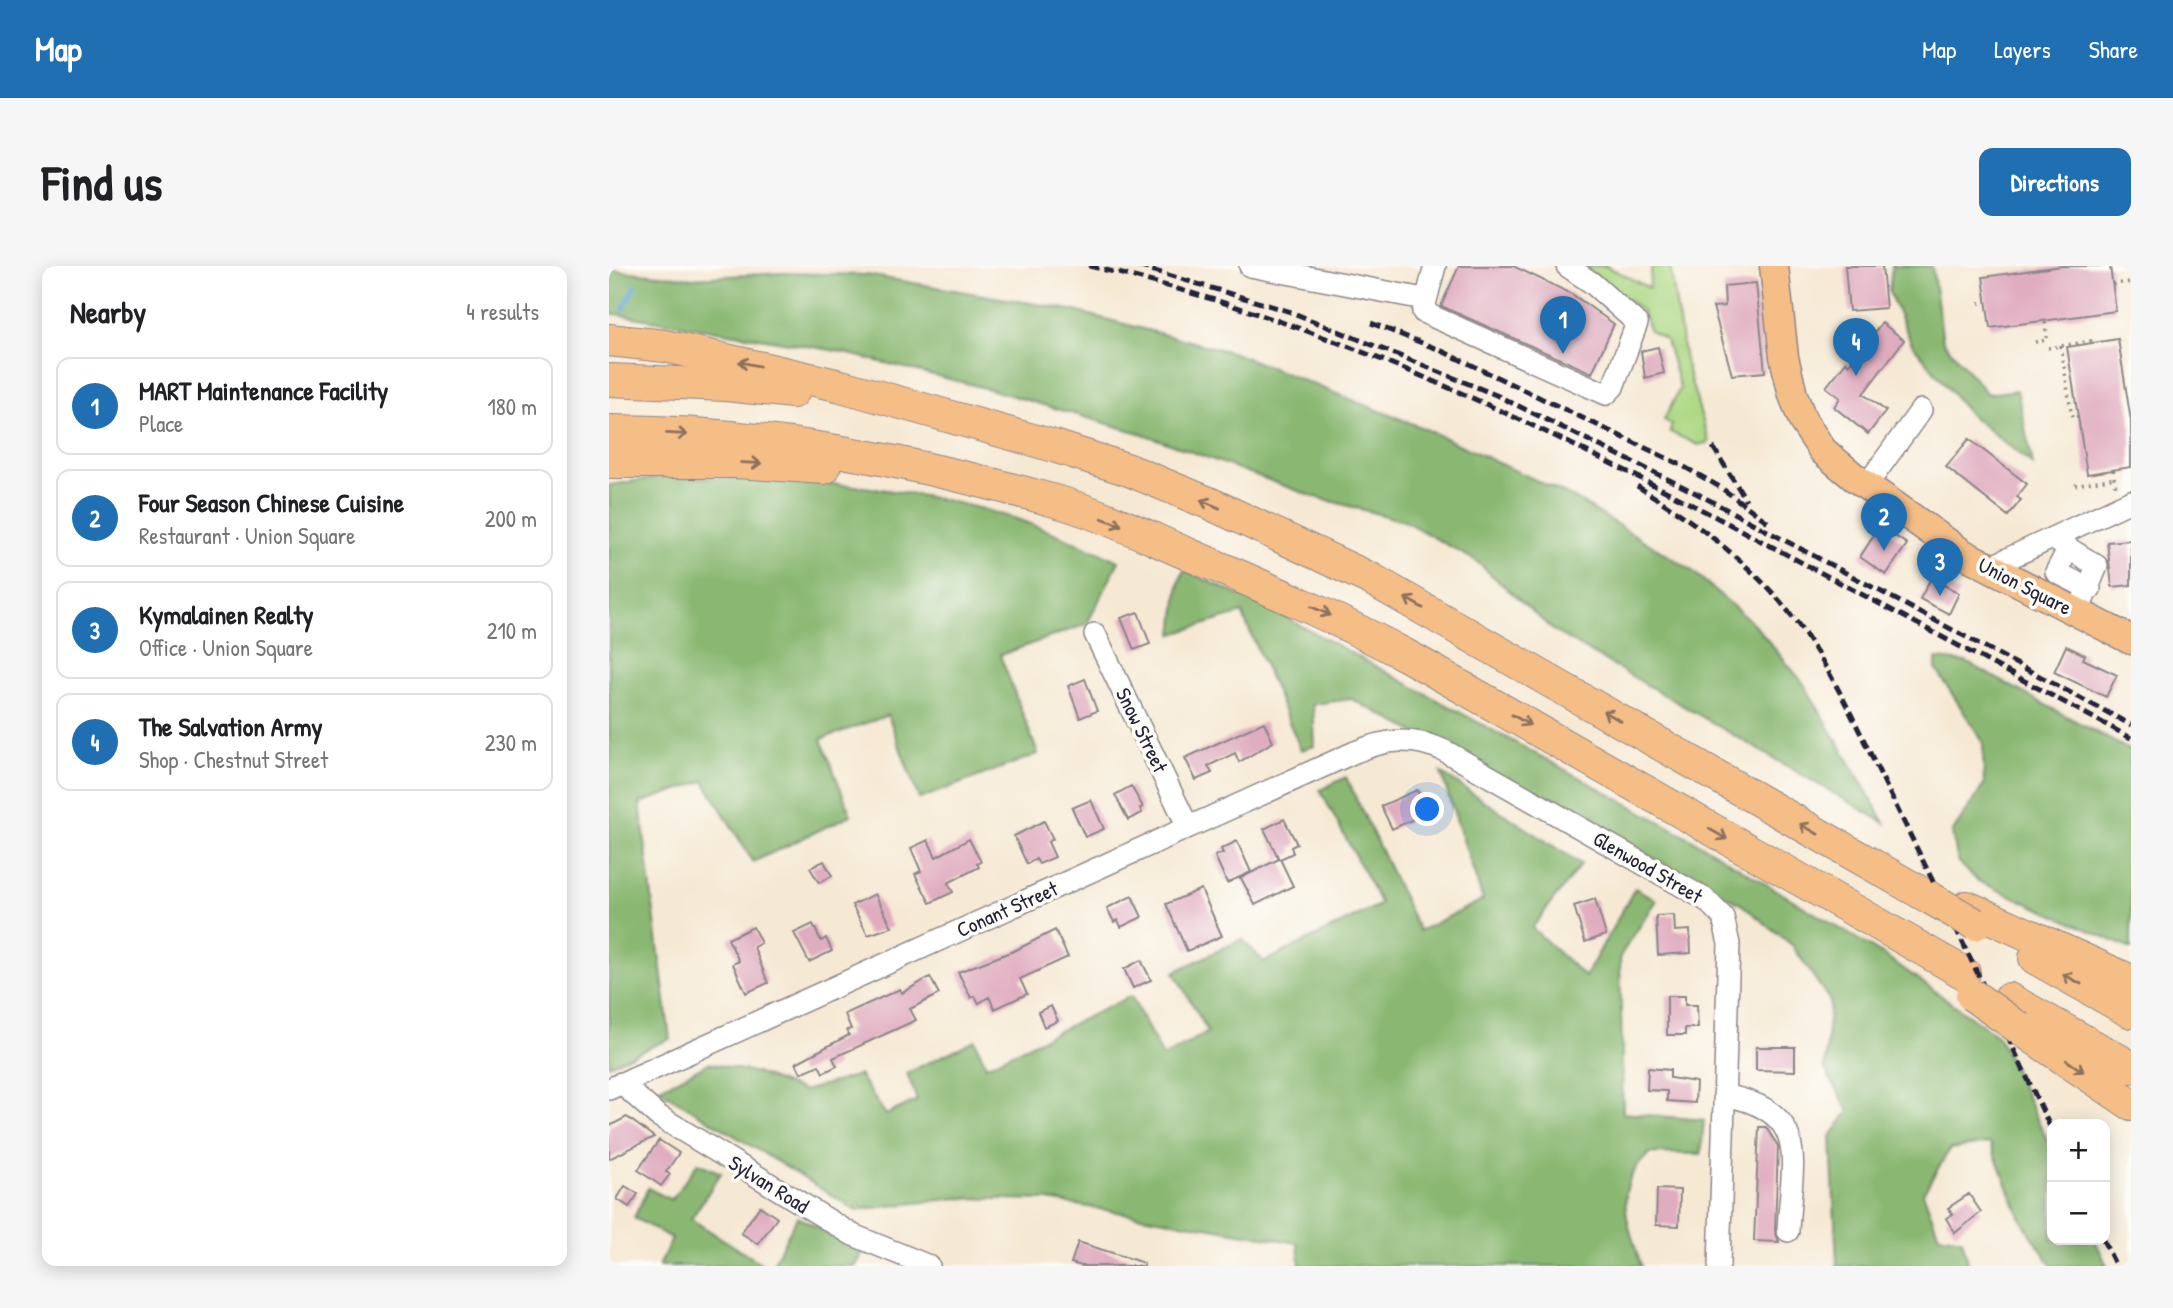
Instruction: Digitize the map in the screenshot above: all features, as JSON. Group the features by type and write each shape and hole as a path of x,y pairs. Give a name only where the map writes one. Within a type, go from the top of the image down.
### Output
{"highway":[{"path":"609,340 665,346 841,386 1129,470 1211,504 1371,579 1851,853 1929,894 1971,915 2131,981"},
{"path":"609,380 784,390 956,420"},
{"path":"609,431 729,437 837,450 943,471 1048,500 1143,534 1331,615 1411,657 1815,889 2014,1013 2131,1104"},
{"path":"609,462 802,466 887,475 1048,500"},
{"path":"1971,915 2131,1012"},
{"path":"2014,1013 2131,1068"}],"main road":[{"name":"Union Square","path":"1774,266 1784,357 1800,415 1823,451 1940,540 1989,568 2084,601 2131,640"}],"street":[{"path":"1250,266 1424,299"},
{"path":"1435,266 1424,299 1423,312 1606,394 1613,387 1637,323 1592,283 1567,266"},
{"path":"1866,486 1921,410"},
{"path":"1989,568 2060,543 2124,499"},
{"path":"2060,543 2097,566 2084,601"},
{"name":"Snow Street","path":"1095,634 1188,827"},
{"name":"Conant Street","path":"615,1086 1355,751 1381,742 1407,739"},
{"name":"Glenwood Street","path":"1407,739 1445,751 1716,907 1723,917 1729,944 1720,1266"},
{"name":"Sylvan Road","path":"615,1086 657,1115 853,1235 929,1266"},
{"path":"1724,1095 1765,1109 1785,1124 1793,1140 1788,1231"}],"path":[{"path":"2113,284 2131,282"},
{"path":"1979,303 1987,302"},
{"path":"2035,341 2047,340 2045,320"},
{"path":"2048,348 2091,341 2091,344"},
{"path":"2061,346 2071,418 2078,417"},
{"path":"2113,470 2124,499"},
{"path":"2075,485 2115,478"}],"green space":[{"path":"1584,266 1606,266 1649,288 1652,266 1670,266 1685,361 1709,442 1698,445 1670,432 1672,425 1664,420 1680,388 1666,340 1650,331 1642,311"},
{"path":"1892,266 1932,266 1943,341 1987,394 2017,390 2033,465 1969,414 1912,344 1889,292"},
{"path":"609,270 691,278 784,273 867,275 1071,310 1234,353 1428,430 1574,498 1690,569 1754,624 1804,684 1885,823 1554,631 1476,561 1404,521 1312,496 1143,434 989,389 837,351 609,313"},
{"path":"661,477 837,484 924,496 1024,521 1119,561 1087,624 1000,655 1038,754 919,799 888,715 821,739 851,815 753,862 704,781 640,803 670,1039 609,1065 609,485"},
{"path":"1184,570 1278,613 1690,838 1887,957 1998,1036 2047,1139 2047,1245 2097,1245 2107,1266 2052,1266 2022,1221 1990,1143 1950,1149 1923,1193 1939,1235 1962,1239 1969,1266 1837,1266 1831,1136 1849,1111 1825,1069 1830,1001 1792,945 1741,904 1352,699 1313,704 1315,746 1301,750 1242,613 1173,634 1179,582"},
{"path":"1936,659 1966,662 2131,751 2131,949 1978,881 1958,862 1952,833 1984,785 1983,742 1936,669"},
{"path":"1441,773 1581,864 1532,928 1585,977 1635,888 1657,900 1620,956 1623,1113 1704,1120 1701,1154 1650,1153 1630,1179 1626,1206 1631,1235 1641,1266 1300,1266 1298,1243 1048,1200 958,1198 856,1210 658,1089 709,1063 756,1073 803,1091 859,1075 886,1115 917,1100 907,1073 975,1040 986,1066 1131,996 1163,1057 1208,1032 1174,972 1242,939 1264,962 1381,904 1320,790 1346,777 1419,931 1483,900"},
{"path":"698,1163 721,1173 691,1219 765,1266 659,1266 672,1238 634,1218 648,1188 671,1200"},
{"path":"797,1217 864,1250 856,1266 772,1266"}],"building":[{"path":"1459,266 1513,266 1572,294 1614,324 1592,373 1441,306"},
{"path":"1845,266 1882,266 1886,308 1849,311"},
{"path":"2062,266 2110,266 2116,311 1990,328 1983,277"},
{"path":"1756,283 1765,372 1732,375 1713,307 1725,306 1724,286"},
{"path":"1882,323 1904,340 1863,394 1886,411 1868,434 1834,407 1840,398 1826,387 1846,362 1849,365"},
{"path":"2118,339 2131,421 2131,467 2087,474 2067,347"},
{"path":"1658,347 1664,373 1645,378 1641,351"},
{"path":"1969,439 2027,484 2017,497 2021,500 2008,516 1946,467"},
{"path":"1880,526 1907,544 1886,575 1860,557"},
{"path":"2131,540 2131,585 2112,587 2107,542"},
{"path":"1931,578 1959,593 1949,614 1920,599"},
{"path":"1138,612 1150,644 1134,650 1121,618"},
{"path":"2066,646 2085,655 2083,659 2117,675 2106,697 2054,672"},
{"path":"1085,679 1097,711 1080,718 1068,686"},
{"path":"1264,722 1273,742 1239,762 1235,753 1208,766 1212,773 1196,780 1185,758"},
{"path":"1131,786 1143,807 1140,808 1142,813 1128,820 1115,795"},
{"path":"1417,790 1427,813 1392,829 1381,806"},
{"path":"1091,800 1104,829 1085,837 1072,808"},
{"path":"1284,819 1297,844 1291,847 1293,853 1280,859 1293,886 1255,905 1241,878 1279,859 1264,829"},
{"path":"1044,821 1053,839 1048,842 1055,857 1039,864 1036,859 1027,864 1014,836"},
{"path":"969,839 981,862 977,864 979,867 948,883 953,892 930,903 915,874 921,871 911,848 928,840 936,857"},
{"path":"1237,841 1251,872 1227,883 1215,856 1223,853 1221,849"},
{"path":"824,861 832,876 819,883 810,868"},
{"path":"1201,889 1222,936 1187,951 1166,904"},
{"path":"875,894 892,927 868,935 852,905"},
{"path":"1132,896 1142,917 1121,927 1118,920 1114,922 1107,908"},
{"path":"1595,899 1606,935 1585,942 1574,906"},
{"path":"1674,915 1675,931 1690,930 1691,953 1658,955 1656,916"},
{"path":"813,924 821,941 826,938 832,951 809,962 794,933"},
{"path":"753,927 761,943 754,947 768,983 746,993 733,964 739,961 728,939"},
{"path":"1055,930 1068,957 1020,979 1027,994 995,1009 989,997 979,1003 975,996 971,998 958,972 1016,950"},
{"path":"1141,960 1151,980 1133,988 1124,969"},
{"path":"930,977 939,994 910,1009 916,1020 833,1058 837,1066 823,1073 819,1065 801,1073 796,1063 849,1035 847,1030 851,1029 845,1014 900,989 902,993"},
{"path":"1667,996 1685,996 1685,1005 1697,1005 1698,1028 1685,1028 1685,1035 1667,1035"},
{"path":"1051,1006 1058,1021 1044,1027 1038,1012"},
{"path":"1756,1047 1795,1047 1795,1071 1756,1070"},
{"path":"1648,1068 1670,1070 1670,1078 1696,1082 1695,1103 1667,1101 1667,1091 1647,1090"},
{"path":"627,1117 654,1137 609,1159 609,1126"},
{"path":"1759,1127 1766,1127 1778,1146 1775,1230 1779,1242 1754,1241"},
{"path":"659,1140 679,1153 666,1172 670,1174 661,1186 638,1170"},
{"path":"625,1186 638,1194 629,1207 617,1199"},
{"path":"1657,1189 1680,1190 1679,1226 1656,1225"},
{"path":"1969,1194 1981,1212 1955,1233 1946,1218 1953,1214 1948,1208"},
{"path":"760,1206 777,1218 758,1244 741,1233"},
{"path":"1078,1242 1144,1263 1144,1266 1082,1266 1071,1263"}],"waterway":[{"path":"623,309 635,286"}],"railway":[{"path":"1089,266 1182,290 1273,319 1363,352 1538,428 1710,514 2131,738"},
{"path":"1138,266 1291,312 1496,395 1696,493 2131,725"},
{"path":"1371,323 1440,350 1681,465 1720,487 1768,522"},
{"path":"1713,447 1746,500"},
{"path":"1637,486 1697,526 1734,555 1784,606 1816,650 1855,723 1973,963 2047,1120"},
{"path":"2106,1245 2116,1266"}],"place":[{"name":"MART Maintenance Facility","path":"1563,354"},
{"name":"The Salvation Army","path":"1856,376"},
{"name":"Four Season Chinese Cuisine","path":"1884,551"},
{"name":"Kymalainen Realty","path":"1940,596"}]}
